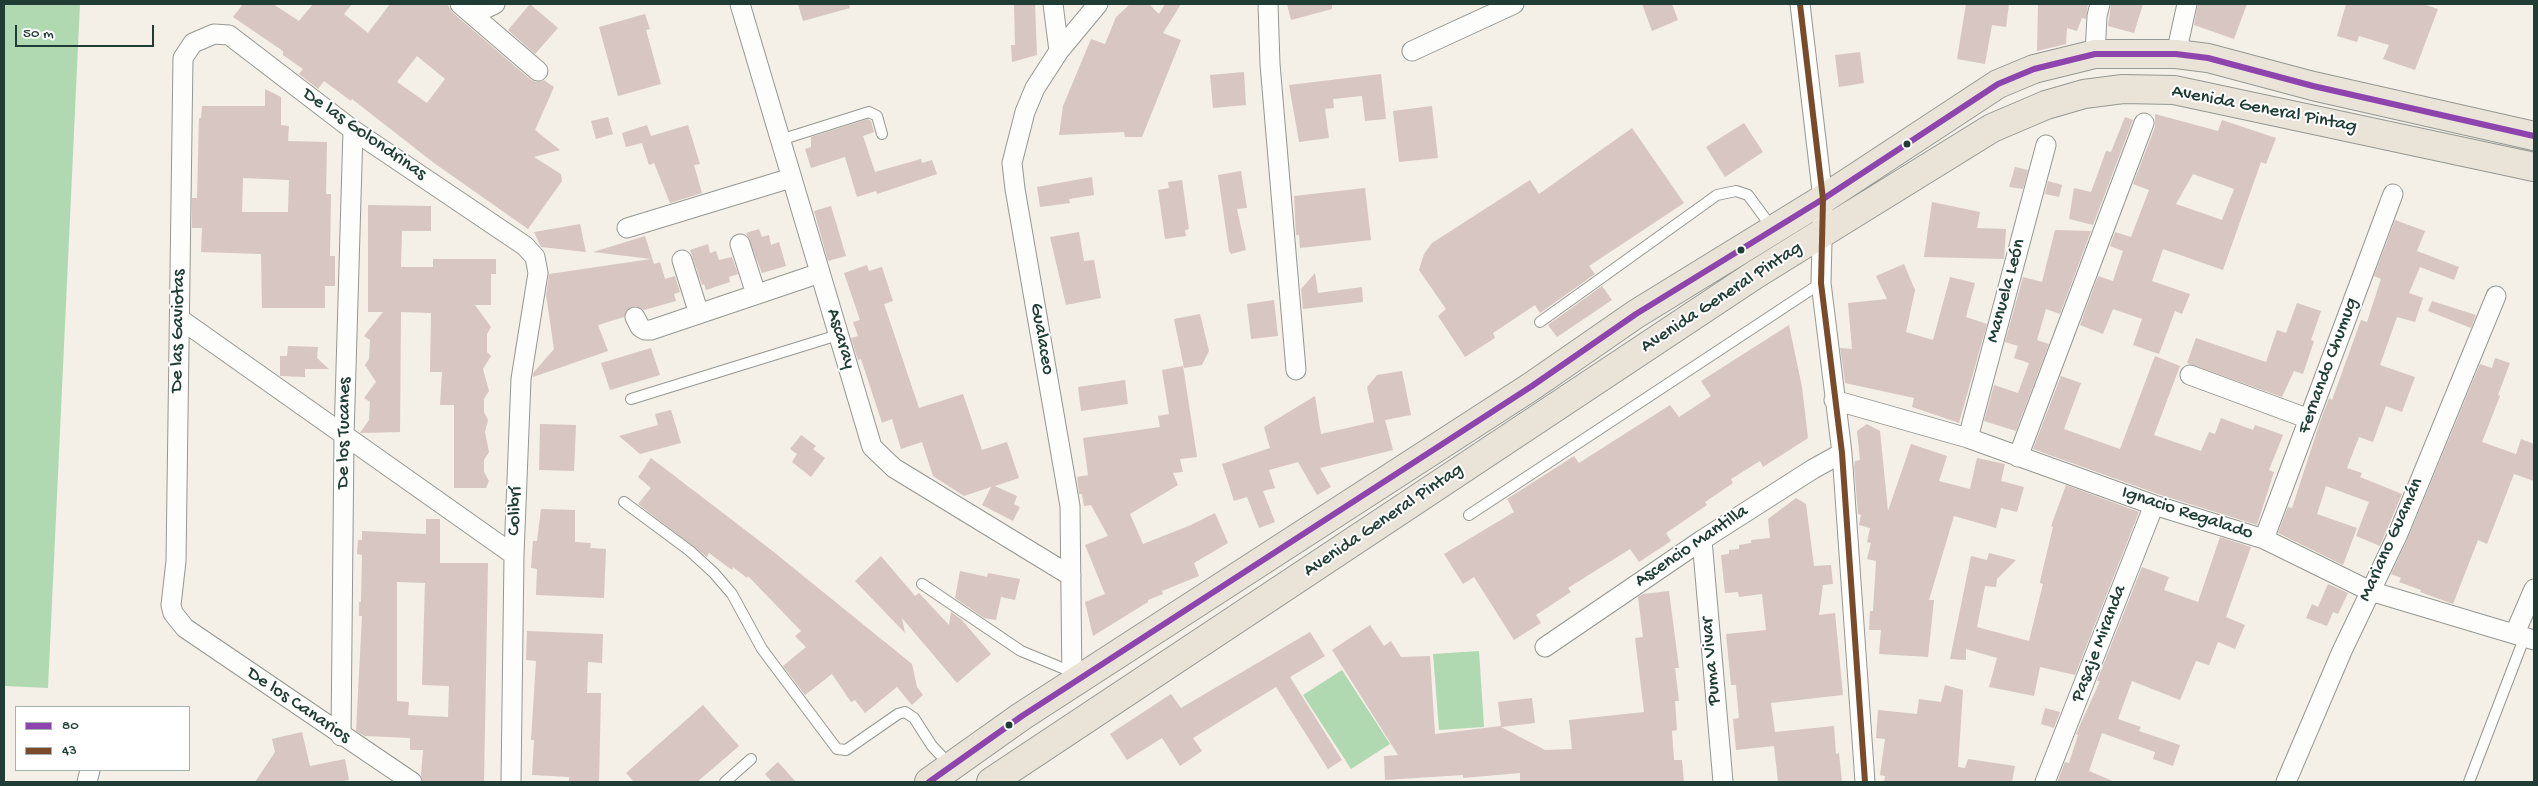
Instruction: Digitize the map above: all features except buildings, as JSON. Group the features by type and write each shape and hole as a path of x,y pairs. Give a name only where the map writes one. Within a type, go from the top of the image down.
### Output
{"highway":[{"name":"Avenida General Pintag","path":"991,782 1748,279 1823,199 1998,84 2034,70 2095,54 2176,54 2208,58 2312,86 2534,136"},
{"name":"Avenida General Pintag","path":"929,782 1072,678 1532,386 1636,314 1781,242 1822,234 1992,128 2046,105 2084,94 2123,89 2174,90 2534,168"}],"street":[{"path":"467,9 495,4"},
{"name":"Ascaray","path":"740,4 872,447 883,459 961,511 1071,576"},
{"path":"1053,4 1058,51"},
{"name":"Gualaceo","path":"1072,678 1070,506 1012,163 1028,104 1035,88 1058,51 1098,4"},
{"path":"1268,4 1270,64 1296,370"},
{"path":"1412,50 1487,10 1514,4"},
{"path":"1800,4 1823,199 1822,283 1834,400 1842,453 1866,782"},
{"path":"2095,54 2097,16 2100,4"},
{"path":"2176,54 2187,4"},
{"path":"467,9 538,71"},
{"name":"De las Golondrinas","path":"202,38 214,34 229,35 353,130 525,246"},
{"name":"De las Gaviotas","path":"185,628 179,622 171,605 176,561 183,58 193,43 202,38"},
{"path":"2018,457 2144,123"},
{"name":"De los Tucanes","path":"341,736 344,437 353,130"},
{"name":"Manuela León","path":"1968,438 2046,145"},
{"path":"627,228 791,178"},
{"name":"Fernando Chumug","path":"2264,539 2393,194"},
{"path":"740,244 756,294"},
{"name":"Colibrí","path":"511,782 514,556 521,378 538,272 535,257 525,246"},
{"path":"682,260 699,314"},
{"path":"635,317 640,327 645,330 699,314 820,273"},
{"name":"Mariano Guamán","path":"2286,782 2342,651 2398,534 2496,296"},
{"path":"180,319 514,556"},
{"path":"2190,375 2309,419"},
{"name":"Ignacio Regalado","path":"1834,400 1968,438 2154,505 2264,539 2370,591 2525,636"},
{"name":"Ascencio Mantilla","path":"1545,647 1702,540 1813,469 1842,453"},
{"name":"Pasaje Miranda","path":"2045,782 2154,505"},
{"name":"Puma Vivar","path":"1702,540 1723,782"},
{"path":"2525,636 2534,589"},
{"name":"De los Canarios","path":"185,628 341,736 412,782"}],"lane":[{"path":"780,140 868,112 877,116 882,134"},
{"path":"1540,322 1717,195 1736,191 1748,195 1781,242"},
{"path":"1469,515 1822,283"},
{"path":"631,399 838,335"},
{"path":"624,502 690,551 714,573 732,594 762,649 837,749 846,750 898,714 905,712 914,718 932,746 950,765"},
{"path":"922,584 1020,651 1072,678"},
{"path":"2469,782 2525,636"},
{"path":"725,782 751,759"}],"green space":[{"path":"4,4 80,4 48,688 4,686"},
{"path":"1479,651 1484,727 1439,730 1433,654"},
{"path":"1342,670 1390,744 1351,769 1303,695"}],"transit line":[{"name":"43","path":"1800,4 1823,199 1821,283 1842,453 1865,782"},
{"name":"80","path":"929,782 1022,716 1532,386 1636,314 1823,199 1998,84 2034,69 2095,54 2176,54 2208,58 2313,86 2534,136"}]}
